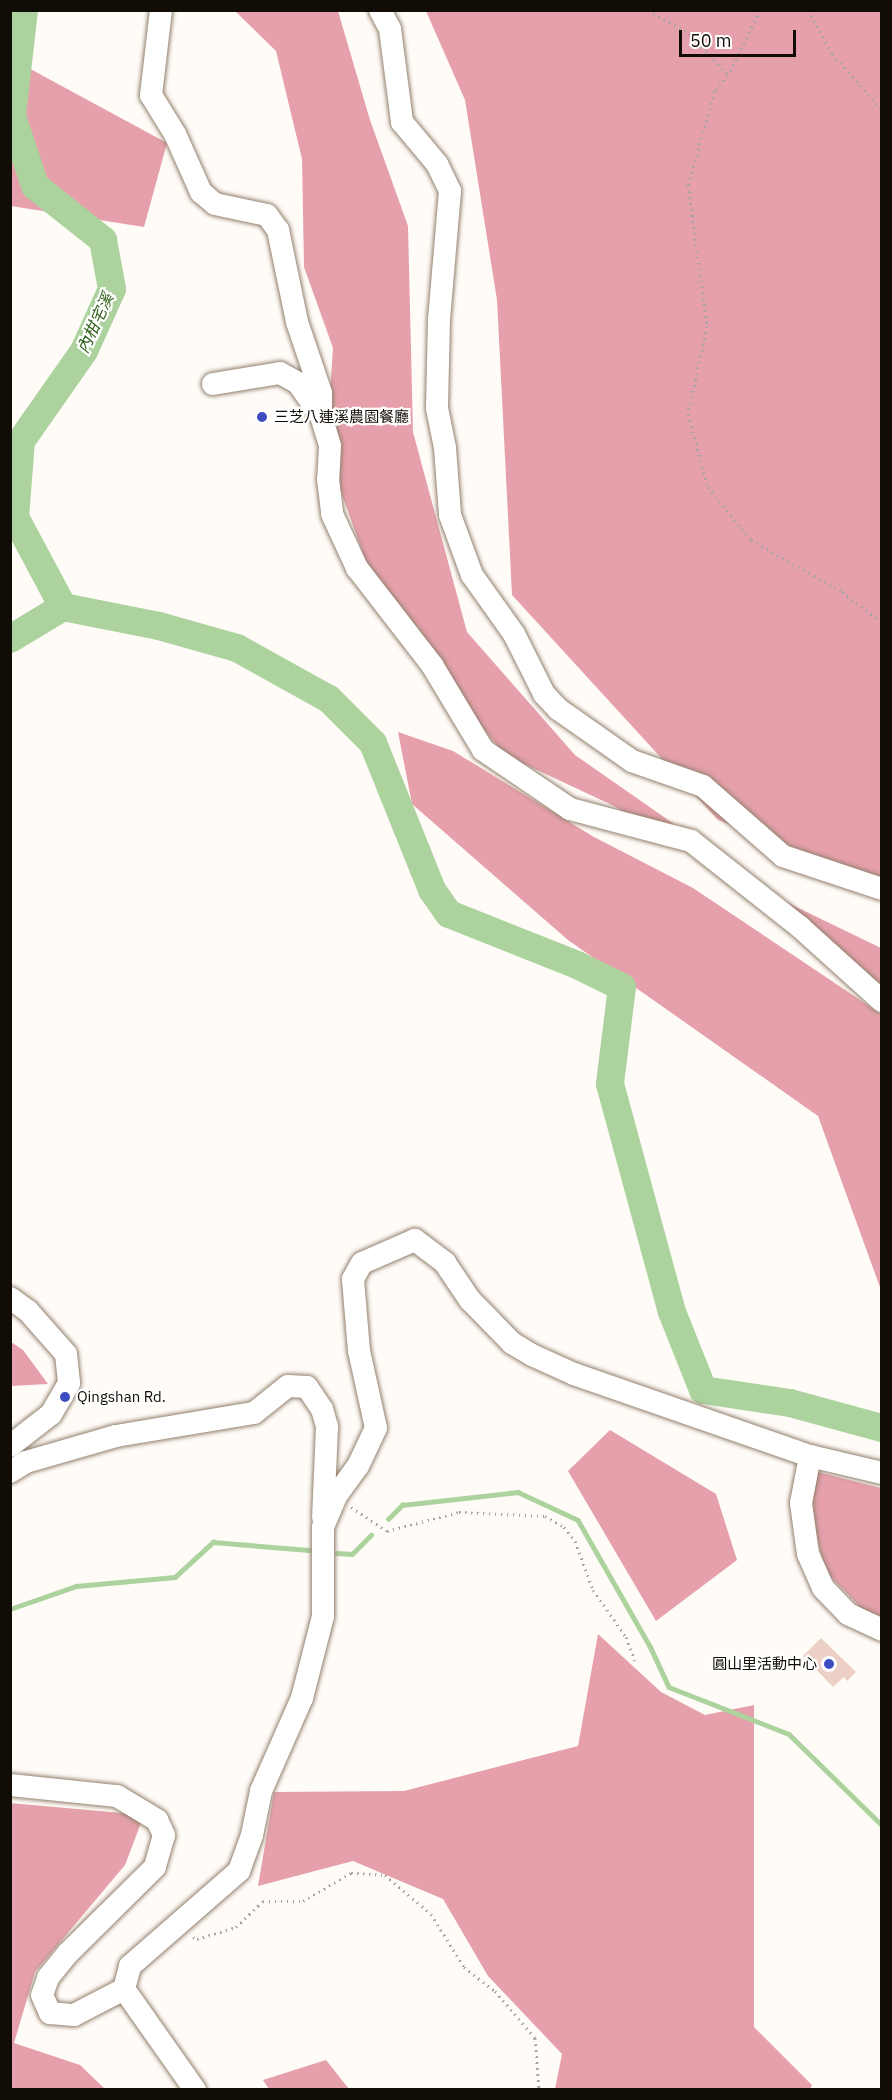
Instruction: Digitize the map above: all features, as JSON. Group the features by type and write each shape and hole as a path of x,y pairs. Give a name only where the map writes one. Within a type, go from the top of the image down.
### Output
{"street":[{"path":"161,10 151,95 175,134 201,192 215,204 267,215 278,230 297,322 321,393 321,416 330,446 328,479 332,514 357,568 432,665 483,750 570,809 691,841 800,927 882,1001"},
{"path":"380,10 390,29 402,122 437,164 450,191 439,319 437,408 445,448 450,515 472,575 514,634 544,694 558,709 632,761 703,786 783,856 882,889"},
{"path":"213,384 280,373 298,383 321,416"},
{"path":"323,1527 336,1496 358,1466 376,1428 359,1351 353,1279 362,1263 415,1240 445,1263 470,1300 512,1343 532,1355 574,1374 810,1456 882,1473"},
{"path":"10,1298 28,1311 66,1354 69,1383 51,1414 10,1446"},
{"path":"10,1472 26,1462 116,1436 254,1413 288,1386 307,1388 322,1409 327,1427 323,1527 323,1616 315,1655 302,1698 261,1791 246,1853 239,1871 223,1888 130,1966 124,1989 74,2015 50,2013 42,1995 48,1978 68,1953 155,1867 164,1835 157,1820 117,1796 10,1785"},
{"path":"810,1456 801,1503 808,1554 823,1588 848,1614 882,1630"},
{"path":"124,1989 195,2090"}],"path":[{"path":"648,10 689,33 728,75"},
{"path":"760,10 728,75 715,91 688,185 707,326 688,414 708,487 751,540 842,592 882,622"},
{"path":"808,10 832,54 882,110"},
{"path":"336,1496 387,1531 459,1512 545,1516 564,1527 575,1541 593,1590 626,1637 635,1660"},
{"path":"177,1926 197,1939 236,1927 263,1901 303,1901 351,1873 386,1875 431,1914 464,1966 495,1992 535,2038 539,2090"}],"shaded area":[{"path":"10,11 29,11 11,43"},
{"path":"235,11 338,11 370,120 408,226 413,432 467,632 575,755 786,902 881,948 881,992 799,918 614,806 505,755 383,609 326,450 333,348 304,267 302,159 276,51"},
{"path":"426,11 881,11 881,891 845,868 718,820 512,595 497,300 465,100"},
{"path":"10,58 167,143 144,227 11,206"},
{"path":"398,732 453,751 594,837 693,888 881,1014 881,1290 818,1116 568,940 412,804"},
{"path":"11,1342 23,1350 48,1384 11,1386"},
{"path":"610,1430 716,1494 737,1560 656,1621 568,1471"},
{"path":"814,1471 881,1488 881,1618 862,1609 825,1571 812,1516"},
{"path":"598,1634 661,1692 705,1715 754,1705 754,2027 812,2085 810,2089 555,2089 562,2054 488,1976 443,1899 353,1861 258,1886 274,1792 404,1791 578,1746"},
{"path":"10,1803 144,1815 125,1865 35,1972 14,2043 80,2065 105,2089 11,2089"},
{"path":"326,2060 349,2089 269,2089 263,2080"}],"building":[{"name":"圓山里活動中心","path":"821,1638 856,1672 847,1681 844,1677 833,1687 803,1656"}],"waterway":[{"name":"內柑宅溪","path":"24,10 12,116 35,186 103,240 112,289 84,351 21,441 15,517 63,607"},
{"path":"10,639 63,607 159,626 237,648 329,699 373,743 432,890 449,914 577,965 622,987 610,1084 672,1312 703,1390 790,1403 882,1428"},
{"path":"388,1519 402,1505 518,1492 578,1520 650,1646 669,1687 789,1734 882,1825"},
{"path":"337,1553 352,1554 371,1535"},
{"path":"10,1609 76,1586 175,1577 213,1542 309,1550"}],"place":[{"name":"三芝八連溪農園餐廳","path":"262,417"},
{"name":"Qingshan Rd.","path":"65,1397"},
{"name":"圓山里活動中心","path":"829,1664"}]}
